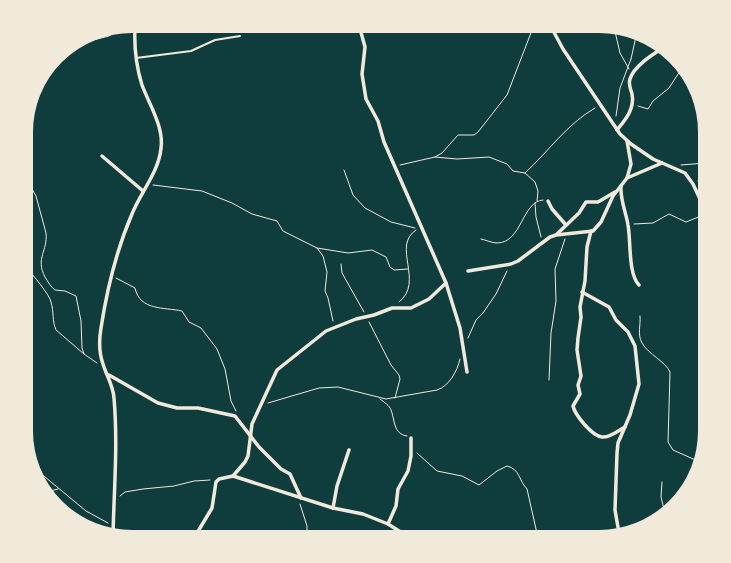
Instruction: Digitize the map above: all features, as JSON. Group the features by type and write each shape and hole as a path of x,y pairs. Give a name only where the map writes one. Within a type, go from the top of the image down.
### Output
{"street":[{"path":"113,529 113,387 109,375 103,365 100,338 112,270 131,216 160,156 162,140 142,84 136,58 135,32"},
{"path":"361,32 365,47 362,74 366,99 378,121 384,142 396,166 446,283 457,316 463,345 462,354 467,372"},
{"path":"554,32 599,105 617,130 627,141 663,163 685,173 693,184 699,197"},
{"path":"617,130 626,119 632,103 629,81 632,75 658,52"},
{"path":"556,234 591,231 597,228 617,190 627,178 631,164 627,141"},
{"path":"102,156 110,161 143,191"},
{"path":"627,178 663,163"},
{"path":"621,185 620,196 628,224 631,261 634,276 639,285"},
{"path":"468,270 511,264 527,256 566,226 579,213 586,202 598,202 617,190"},
{"path":"548,202 552,210 566,226"},
{"path":"591,231 587,247 585,281 582,292 577,350 581,376 578,384 580,394 574,401 574,409 584,424 598,436 603,438 625,427"},
{"path":"233,476 248,456 250,435 255,413 277,370 291,360 318,336 356,318 367,317 395,308 408,309 429,300 446,283"},
{"path":"582,292 609,307 616,320 633,338 636,346 640,384 618,444 616,464 615,510 618,529"},
{"path":"109,375 158,403 177,408 198,408 226,412 235,416 259,447 281,469 290,474 299,497"},
{"path":"388,524 396,506 398,489 408,470 411,447 410,438"},
{"path":"333,508 337,486 349,450"},
{"path":"198,531 212,508 215,497 215,486 219,479 233,476 333,508 363,514 388,524 399,531"}],"lane":[{"path":"136,58 191,51 215,40 240,36"}],"path":[{"path":"396,166 435,157 442,153 458,135 474,135 478,132 504,101 531,32"},
{"path":"616,33 620,52 628,67"},
{"path":"92,40 112,34"},
{"path":"613,125 618,96 631,59 635,39"},
{"path":"631,59 631,74"},
{"path":"632,103 648,109 653,101 669,88 680,73"},
{"path":"435,157 457,159 489,157 508,164 515,173 525,173 552,148 569,127 599,105"},
{"path":"678,169 682,164 699,163"},
{"path":"344,170 353,195 365,208 391,222 417,229 423,229"},
{"path":"525,173 537,185 537,201"},
{"path":"147,185 202,191 232,203 252,214 277,221 283,231 318,248 348,253 372,250 386,256 390,267 394,270 408,269"},
{"path":"32,189 36,196 46,233 41,258 41,271 55,290 65,291 76,296 81,321 82,348 84,354"},
{"path":"481,239 496,243 511,238 529,208 537,201 544,200 548,202"},
{"path":"535,203 536,217 542,244"},
{"path":"628,224 653,223 669,214 686,222 699,217"},
{"path":"395,308 405,298 410,289 407,243 413,232 417,229"},
{"path":"548,380 551,333 556,301 556,269 568,233"},
{"path":"318,248 326,267 325,291 328,298 334,328"},
{"path":"340,264 342,273 367,317 388,360 399,375 400,379 395,398"},
{"path":"463,345 476,320 484,312 496,294 511,264"},
{"path":"112,270 117,278 135,288 138,295 146,304 154,308 182,311 189,322 202,328 217,349 225,369 231,401 240,421"},
{"path":"32,275 48,294 56,330 96,363 103,365"},
{"path":"640,316 641,324 639,330 642,343 657,360 668,367 670,372 668,442 673,450 695,460"},
{"path":"268,404 284,400 310,389 330,388 364,392 380,398 395,398 437,390 444,388 450,378 455,374 462,354"},
{"path":"380,398 391,410 397,430 402,435 410,438"},
{"path":"411,447 437,471 462,476 479,485 496,471 507,466 511,467 520,474 524,486 527,489 536,531"},
{"path":"42,474 86,511 113,526"},
{"path":"114,502 125,492 174,486 194,481 219,479"},
{"path":"662,482 663,507"},
{"path":"52,491 59,489"},
{"path":"299,497 307,531"}]}
